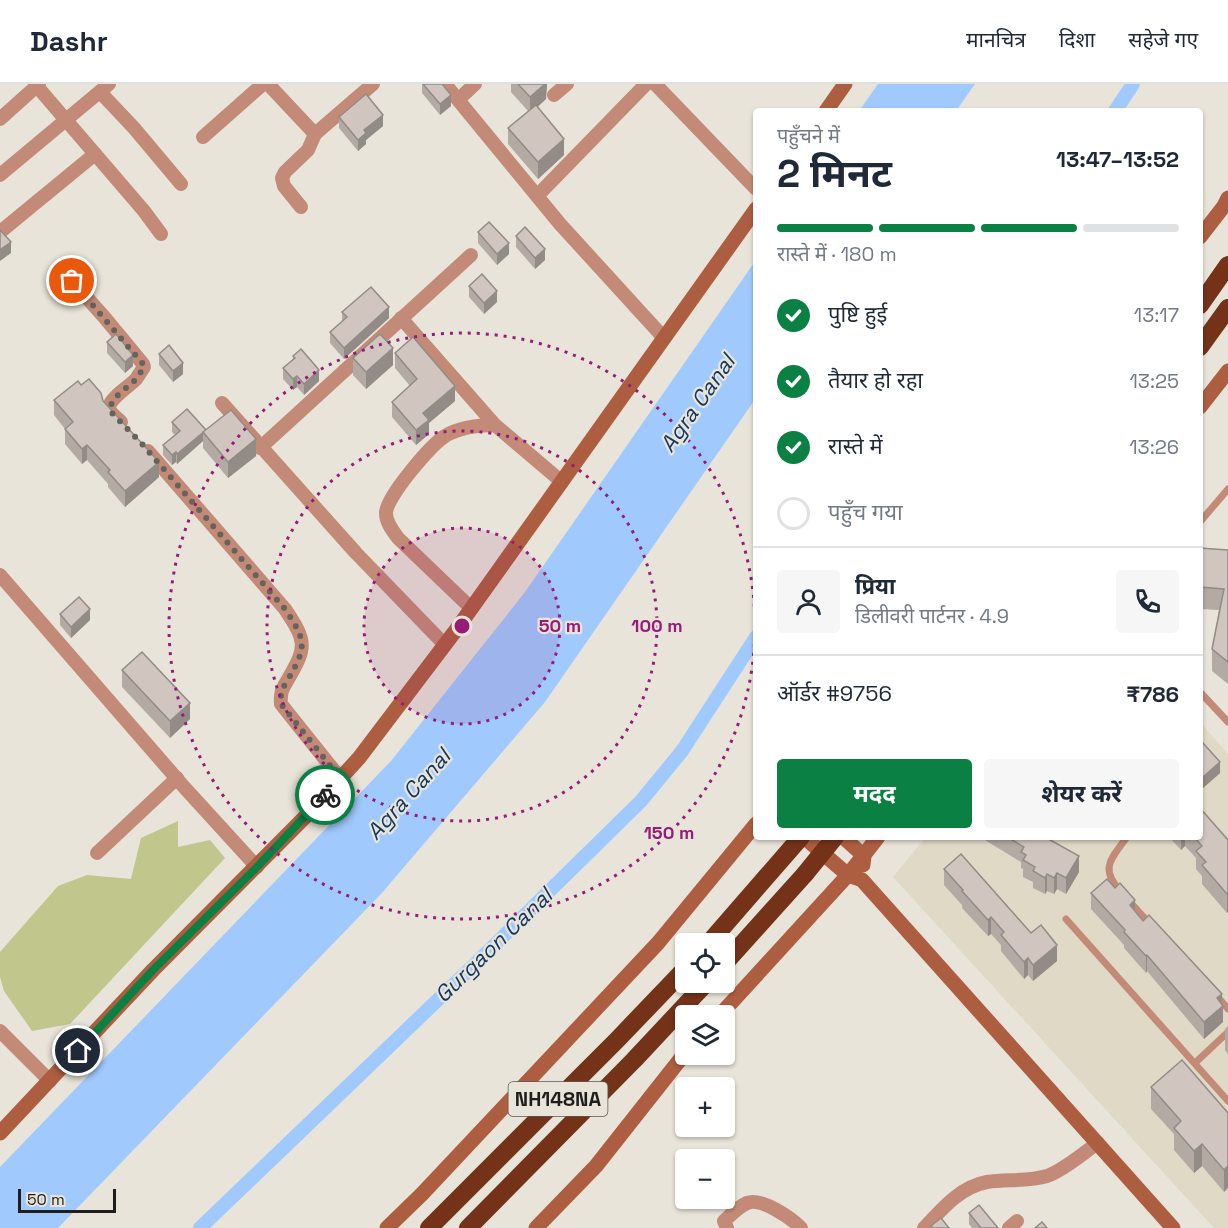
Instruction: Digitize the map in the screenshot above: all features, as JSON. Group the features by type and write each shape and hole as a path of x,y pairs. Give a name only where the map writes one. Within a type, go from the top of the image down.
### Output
{"highway":[{"path":"1203,301 1228,265"},
{"path":"1203,343 1228,308"},
{"path":"718,933 800,840"},
{"path":"735,952 833,840"},
{"name":"NH148NA","path":"429,1228 675,979"},
{"name":"NH148NA","path":"468,1228 696,993"}],"street":[{"path":"203,137 263,84"},
{"path":"268,84 315,134"},
{"path":"302,207 284,186 282,178 285,172 308,150 315,134 374,84"},
{"path":"446,84 537,196 664,338"},
{"path":"459,99 475,84"},
{"path":"554,95 567,84"},
{"path":"537,196 646,84"},
{"path":"655,84 753,186"},
{"path":"828,108 845,84"},
{"path":"0,119 37,85 161,234"},
{"path":"0,176 104,88 181,184"},
{"path":"0,232 95,154"},
{"path":"1203,233 1228,198"},
{"path":"0,1133 153,970 257,867 359,758 445,645 753,213"},
{"path":"260,448 471,255"},
{"path":"64,272 144,367 136,379 114,399 109,406 110,411 285,609 297,626 303,648 300,659 282,690 281,704 340,778"},
{"path":"402,318 495,425 562,482"},
{"path":"1203,403 1228,370"},
{"path":"222,403 356,553 445,645"},
{"path":"471,608 398,538 387,521 386,512 396,492 418,462 446,436 470,427 495,425"},
{"path":"0,575 257,867"},
{"path":"97,853 177,778"},
{"path":"387,1228 422,1194 658,943 753,828"},
{"path":"807,840 855,878 1173,1228"},
{"path":"846,840 864,856"},
{"path":"730,1005 855,878 864,856 876,840"},
{"path":"0,1031 50,1081"},
{"path":"536,1228 596,1166 676,1065"},
{"path":"924,1228 958,1194 973,1186 987,1182 1048,1175 1098,1143"},
{"path":"727,1228 724,1221 749,1202 758,1201 771,1207 801,1228"}],"lane":[{"path":"1203,518 1228,489"},
{"path":"1203,696 1228,722"},
{"path":"1125,840 1111,859 1108,871 1116,887 1156,930"},
{"path":"1066,919 1228,1101"},
{"path":"1212,991 1228,1009"},
{"path":"1195,1063 1228,1032"}],"shaded area":[{"path":"1203,725 1228,754 1228,1228 1214,1228 893,877 924,840 1203,840"}],"green space":[{"path":"178,821 178,847 210,840 225,858 70,1024 32,1031 4,991 0,977 0,952 58,886 87,875 131,879 141,838"}],"water":[{"path":"878,84 975,84 958,108 861,108"},
{"name":"Agra Canal","path":"753,264 753,402 545,702 381,894 58,1228 0,1228 0,1167 391,761 525,592"}],"building":[{"path":"423,84 442,84 451,95 440,104"},
{"path":"518,84 545,84 530,97"},
{"path":"366,94 383,115 364,130 366,133 358,140 339,117"},
{"path":"536,105 564,139 538,162 508,128"},
{"path":"489,222 509,243 497,254 478,232"},
{"path":"525,227 545,249 535,258 516,236"},
{"path":"0,230 11,242 0,250"},
{"path":"482,274 497,291 484,303 469,286"},
{"path":"371,287 389,307 344,348 330,332 347,317 342,312"},
{"path":"116,334 133,355 125,362 107,342"},
{"path":"380,334 393,348 366,372 353,358"},
{"path":"413,337 455,386 423,413 429,420 416,430 392,402 417,379 395,353"},
{"path":"169,345 183,363 173,371 159,354"},
{"path":"301,349 319,370 304,384 297,376 293,379 283,368 295,358 293,356"},
{"path":"89,379 101,393 103,401 159,462 125,491 108,472 110,470 87,445 82,449 65,429 73,422 54,400 78,381 81,385"},
{"path":"187,409 206,430 177,454 176,452 172,455 163,445 180,431 172,422"},
{"path":"231,410 256,439 228,462 203,432"},
{"path":"1203,548 1228,550 1228,662 1212,649 1224,589 1203,587"},
{"path":"79,597 90,609 71,627 60,614"},
{"path":"142,652 190,703 170,721 122,670"},
{"path":"1203,743 1220,762 1203,777"},
{"path":"1203,811 1228,840 1227,894 1202,865 1206,862 1196,851 1202,846 1197,840 1203,840"},
{"path":"1012,840 1050,840 1079,856 1066,878 1057,873 1054,878 1047,874 1045,878 1033,871 1035,867 1023,860 1026,855 1021,852 1024,847"},
{"path":"961,854 1031,933 1041,925 1057,945 1033,965 1028,958 1024,962 1001,935 1004,932 991,917 988,920 944,869"},
{"path":"1107,879 1115,888 1120,883 1135,900 1130,905 1143,921 1149,915 1222,994 1217,998 1223,1006 1204,1022 1091,893"},
{"path":"1182,1060 1228,1113 1228,1166 1224,1170 1202,1144 1194,1151 1174,1128 1181,1121 1151,1087"},
{"path":"979,1205 998,1228 981,1228 969,1213"},
{"path":"941,1218 949,1228 931,1226"},
{"path":"1042,1222 1047,1228 1035,1228"}],"waterway":[{"name":"Gurgaon Canal","path":"1117,108 1133,84"},
{"name":"Gurgaon Canal","path":"200,1228 641,801 682,751 753,642"}],"way so far":[{"path":"72,281 120,335 144,367 136,379 114,399 109,406 110,411 142,444 285,609 297,626 303,648 300,659 282,690 281,704 340,778 325,795"}],"route":[{"path":"78,1051 153,970 257,867 325,795"}]}
